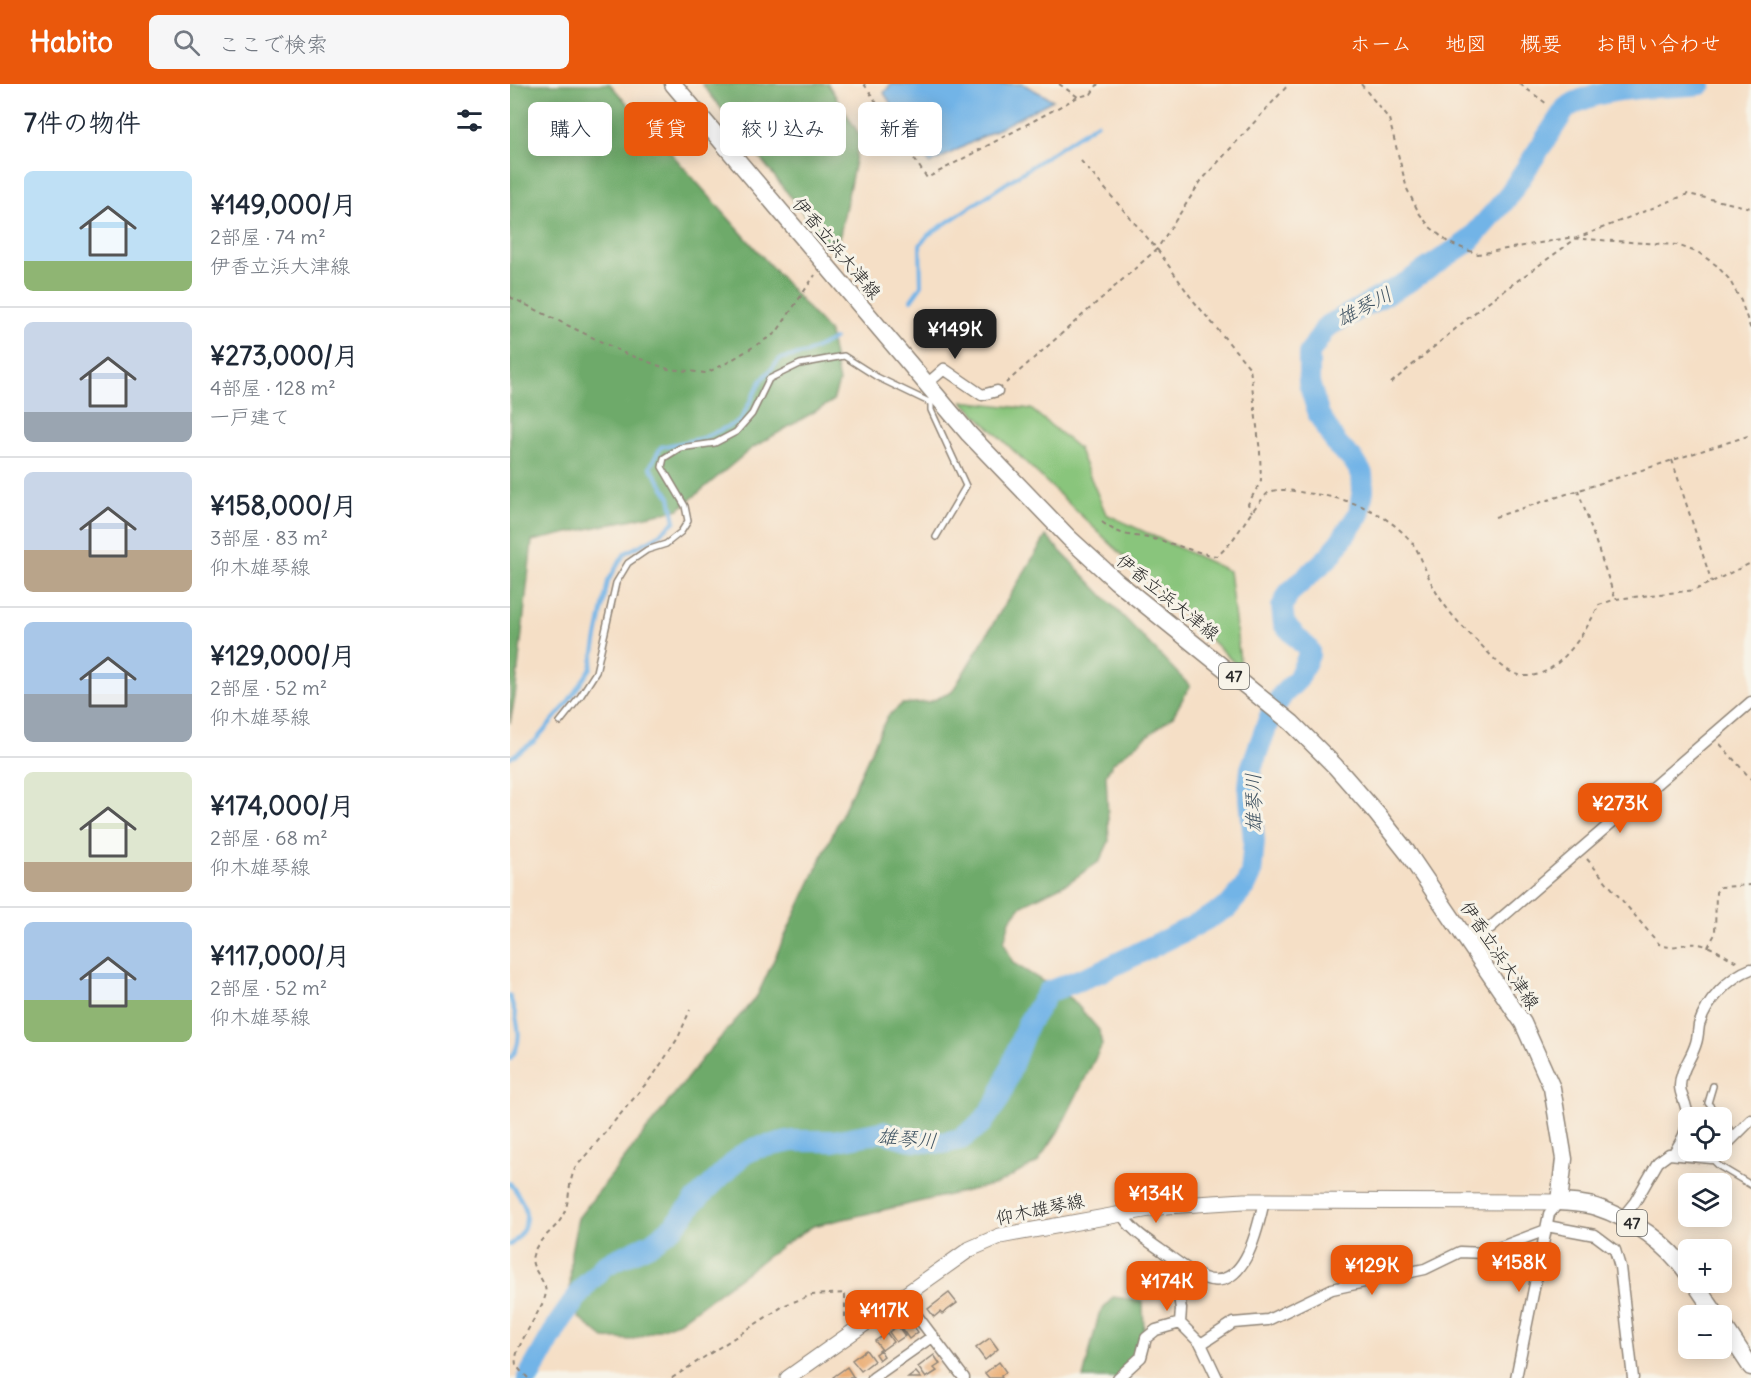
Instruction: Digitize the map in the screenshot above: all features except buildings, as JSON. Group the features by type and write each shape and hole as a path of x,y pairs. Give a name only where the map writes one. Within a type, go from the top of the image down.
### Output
{"main road":[{"name":"伊香立浜大津線","path":"673,84 930,392 1069,538 1116,581 1292,723 1335,766 1383,821 1523,1023 1552,1088 1564,1159 1559,1202"},
{"name":"仰木雄琴線","path":"788,1378 970,1249 1000,1236 1166,1206 1264,1201 1559,1202"},
{"name":"47","path":"1559,1202 1594,1206 1622,1218 1661,1242 1678,1262"},
{"path":"1732,1338 1751,1366"}],"street":[{"path":"930,392 944,369 982,395 997,391"},
{"path":"1470,945 1751,702"},
{"path":"1672,1154 1686,1132 1689,1115 1680,1088 1682,1073 1696,1042 1700,1024 1707,1008 1732,979 1746,967"},
{"path":"1732,1139 1751,1120"},
{"path":"1622,1218 1635,1202 1658,1162 1669,1154 1678,1155"},
{"path":"1121,1213 1127,1225 1180,1264 1206,1278 1220,1280 1236,1273 1247,1256 1257,1235 1264,1201"},
{"path":"1516,1378 1549,1214 1559,1202"},
{"path":"1201,1344 1233,1323 1268,1320 1332,1289 1425,1269 1460,1252 1485,1253 1547,1228 1595,1235 1615,1250 1620,1267 1633,1378"},
{"path":"1180,1264 1176,1278 1181,1309 1180,1323 1201,1344 1217,1378"},
{"path":"902,1296 964,1378"},
{"path":"1118,1378 1141,1357 1146,1338 1156,1330 1180,1323"},
{"path":"873,1378 933,1336"}],"lane":[{"path":"560,722 580,698 596,672 616,583 628,563 647,550 666,544 681,532 688,521 685,506 662,467 664,458 680,448 715,443 736,432 753,414 770,379 800,364 844,356 877,377 930,392 931,410 966,486 936,537"},
{"path":"1711,1107 1708,1103 1713,1086"},
{"path":"1732,1132 1735,1136"},
{"path":"1714,1161 1751,1185"}],"path":[{"path":"864,84 927,178 1078,97 1091,94 1098,84"},
{"path":"1059,84 1078,97"},
{"path":"997,391 1157,249 1201,181 1289,84"},
{"path":"1361,84 1389,119 1407,189 1419,213 1449,243 1478,254 1569,238 1677,245 1699,253 1716,265 1728,279 1741,301 1751,330"},
{"path":"1520,84 1547,104"},
{"path":"1080,161 1157,249 1192,299 1250,368 1260,452 1261,481 1248,504 1252,512"},
{"path":"1391,383 1485,304 1578,238 1688,194 1751,208"},
{"path":"510,297 624,353 668,369 706,373 776,333 823,262"},
{"path":"1495,517 1751,435"},
{"path":"1672,460 1712,583"},
{"path":"1102,522 1112,530 1126,536 1159,540 1181,548 1217,556 1226,549 1268,493 1279,490 1332,496 1363,506 1409,539 1423,559 1432,584 1468,633 1505,669 1520,676 1539,674 1555,665 1571,650 1587,629 1599,605 1616,599 1695,590 1751,563"},
{"path":"1578,490 1616,599"},
{"path":"1712,736 1751,779"},
{"path":"1579,850 1659,944 1667,948 1696,944 1708,947 1746,967"},
{"path":"1708,947 1715,934 1716,892 1720,887 1751,885"},
{"path":"528,1378 516,1364 516,1354 546,1293 544,1282 532,1262 538,1242 563,1216 570,1178 582,1158 655,1073 678,1038 690,1010"},
{"path":"672,1378 785,1305 812,1295 845,1293 845,1336"}],"green space":[{"path":"510,84 610,84 626,102 624,102 624,156 674,156 829,332 839,382 833,401 752,448 679,509 532,541 515,697 510,723"},
{"path":"702,84 828,84 839,102 720,102 720,107"},
{"path":"846,113 858,133 858,146 836,255 758,156 846,156"},
{"path":"962,401 1031,409 1078,448 1106,514 1229,571 1241,669"},
{"path":"1046,536 1190,686 1173,716 1113,763 1106,774 1109,841 1100,861 1069,882 1022,905 1010,920 1004,942 1013,963 1072,999 1099,1030 1102,1045 1058,1132 1037,1163 997,1184 813,1226 786,1243 680,1321 631,1340 604,1338 579,1318 570,1293 571,1252 578,1218 702,1059 757,996 887,717 902,704 929,702 952,692"},
{"path":"1113,1297 1143,1301 1144,1343 1139,1361 1126,1378 1083,1378 1099,1314"}],"water":[{"path":"891,84 1023,84 1053,100 930,164 925,156 942,156 942,102 890,102 884,93"}],"waterway":[{"name":"雄琴川","path":"528,1378 559,1323 584,1287 605,1265 652,1243 675,1225 694,1202 742,1155 756,1148 793,1141 833,1141 882,1132 916,1141 943,1143 961,1139 982,1123 999,1099 1027,1025 1048,992 1102,971 1228,907 1245,887 1251,874 1254,841 1249,787 1251,769 1272,711 1283,694 1298,679 1309,655 1309,650 1284,624 1282,607 1289,593 1331,555 1359,514 1363,490 1362,474 1354,461 1337,445 1319,415 1309,383 1309,354 1326,327 1406,283 1469,241 1507,198 1566,108 1580,100 1612,91 1701,84"},
{"path":"911,300 921,286 920,245 928,235 1097,123"},
{"path":"510,758 535,741 565,706 591,668 608,581 625,553 656,537 675,521 670,497 650,467 661,447 703,438 740,421 761,381 780,359 807,353 834,339"},
{"path":"510,996 519,1037 518,1045 510,1059"},
{"path":"510,1183 519,1195 526,1214 524,1228 510,1245"}]}
